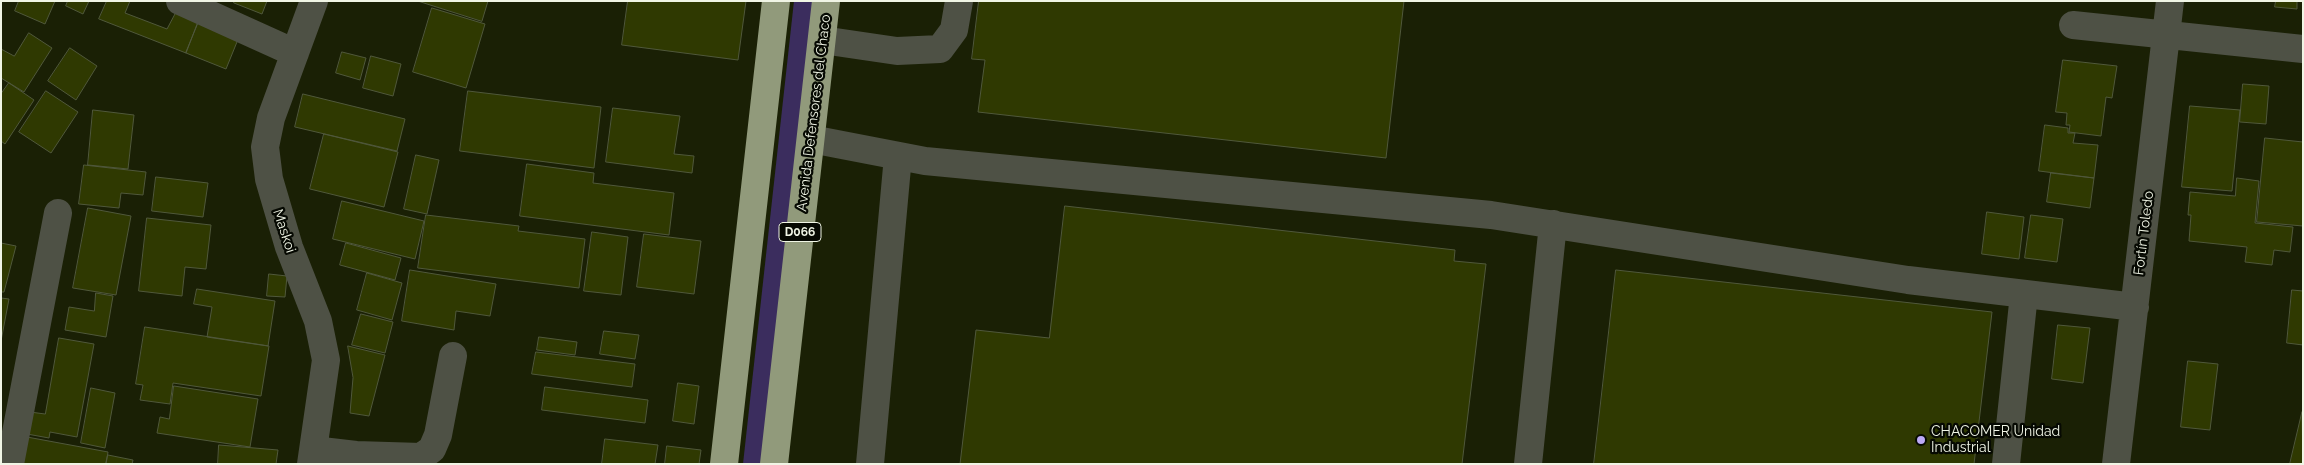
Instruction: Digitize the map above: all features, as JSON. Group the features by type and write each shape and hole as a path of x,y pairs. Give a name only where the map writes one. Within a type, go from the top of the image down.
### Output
{"highway":[{"path":"724,464 776,1"},
{"name":"Avenida Defensores del Chaco","path":"774,464 826,1"}],"street":[{"path":"180,1 294,53"},
{"name":"Maskoi","path":"312,457 326,360 318,321 289,247 268,180 265,147 271,118 314,1"},
{"path":"822,40 897,51 940,49 954,30 959,1"},
{"name":"Fortín Toledo","path":"2116,464 2170,1"},
{"path":"2073,25 2303,49"},
{"path":"811,139 934,162 1491,215 1908,280 2135,307"},
{"path":"870,464 898,156"},
{"path":"10,464 58,213"},
{"path":"1528,464 1552,224"},
{"path":"2006,464 2024,294"},
{"path":"312,457 356,455 421,457 432,449 438,435 453,356"}],"shaded area":[{"path":"794,1 813,1 761,464 743,464"}],"building":[{"path":"19,1 55,1 45,24 15,11"},
{"path":"68,1 89,1 83,14 66,6"},
{"path":"107,1 130,1 125,13 167,29 176,12 199,19 186,53 99,19"},
{"path":"234,1 267,1 262,14 234,3"},
{"path":"418,1 488,1 482,21"},
{"path":"628,1 746,1 738,60 622,45"},
{"path":"979,1 1404,1 1386,158 978,112 985,60 972,59"},
{"path":"2276,1 2297,1 2297,9 2275,7"},
{"path":"432,8 485,24 466,88 413,72"},
{"path":"200,19 239,37 226,69 186,53"},
{"path":"29,33 52,48 24,92 1,78 1,49 14,56"},
{"path":"70,48 97,66 76,100 48,81"},
{"path":"342,52 366,58 360,80 336,73"},
{"path":"371,56 401,64 393,96 363,88"},
{"path":"2063,60 2117,66 2112,98 2106,97 2101,136 2069,132 2070,125 2066,125 2067,113 2056,112"},
{"path":"9,83 34,100 5,144 1,141 1,94"},
{"path":"2243,84 2269,86 2266,124 2240,122"},
{"path":"46,91 78,112 51,153 19,132"},
{"path":"468,91 601,107 594,168 460,151"},
{"path":"303,94 405,119 397,151 295,127"},
{"path":"2190,106 2240,110 2232,191 2182,187"},
{"path":"613,108 680,116 674,154 694,156 692,173 606,162"},
{"path":"93,110 134,115 128,169 88,165"},
{"path":"2045,125 2068,128 2068,133 2075,133 2073,143 2098,145 2094,178 2039,171"},
{"path":"324,134 398,152 384,207 310,189"},
{"path":"2265,138 2303,142 2303,226 2257,222"},
{"path":"416,155 439,160 427,214 404,209"},
{"path":"527,164 594,173 593,183 674,193 669,235 520,216"},
{"path":"84,165 146,172 143,195 121,193 119,208 79,204"},
{"path":"2051,173 2094,178 2090,208 2047,202"},
{"path":"156,177 208,183 203,217 152,211"},
{"path":"2237,178 2259,181 2255,223 2293,227 2290,252 2274,250 2272,265 2245,262 2247,247 2189,241 2191,215 2188,215 2190,192 2235,196"},
{"path":"342,201 424,221 415,259 333,239"},
{"path":"1065,206 1455,250 1454,261 1486,264 1462,464 960,464 976,330 1049,338"},
{"path":"88,208 131,216 116,295 73,288"},
{"path":"1987,212 2024,217 2019,259 1982,254"},
{"path":"426,215 519,226 518,231 585,239 579,288 418,268"},
{"path":"2031,215 2063,219 2057,262 2025,258"},
{"path":"147,218 211,225 206,269 185,267 182,296 139,291"},
{"path":"592,232 628,237 621,295 584,291"},
{"path":"644,234 701,241 694,294 637,287"},
{"path":"1,243 16,246 4,292 1,292"},
{"path":"346,243 401,258 395,280 340,265"},
{"path":"410,270 496,284 490,316 456,311 454,330 402,321"},
{"path":"1616,270 1992,312 1974,464 1594,464"},
{"path":"367,273 402,283 392,320 357,310"},
{"path":"269,274 287,276 285,297 267,296"},
{"path":"197,289 275,301 268,346 207,337 212,307 194,304"},
{"path":"2292,290 2303,291 2303,345 2287,343"},
{"path":"96,293 113,296 106,337 65,330 69,307 94,311"},
{"path":"1,298 9,299 1,341"},
{"path":"361,314 393,322 385,353 352,345"},
{"path":"2058,325 2090,328 2083,383 2052,379"},
{"path":"145,327 269,346 261,396 173,383 170,404 140,400 143,385 136,384"},
{"path":"604,331 639,335 635,359 600,354"},
{"path":"539,337 577,342 575,355 537,350"},
{"path":"59,338 94,344 77,437 50,432 49,438 27,434 30,412 45,414"},
{"path":"348,346 385,355 369,416 350,413 353,378"},
{"path":"536,352 635,364 632,387 532,374"},
{"path":"2188,361 2218,364 2210,430 2181,427"},
{"path":"678,383 699,386 694,424 673,421"},
{"path":"174,386 258,399 250,447 157,433 160,417 169,419"},
{"path":"545,387 648,400 645,423 542,410"},
{"path":"91,388 115,393 105,448 81,443"},
{"path":"2302,412 2303,464 2290,464"},
{"path":"27,437 108,452 106,464 15,464"},
{"path":"605,439 658,445 655,464 602,464"},
{"path":"219,445 278,450 276,464 218,464"},
{"path":"667,446 701,450 699,464 665,464"},
{"path":"108,455 133,460 132,464 106,464"}],"place":[{"name":"CHACOMER Unidad Industrial","path":"1921,440"}]}
